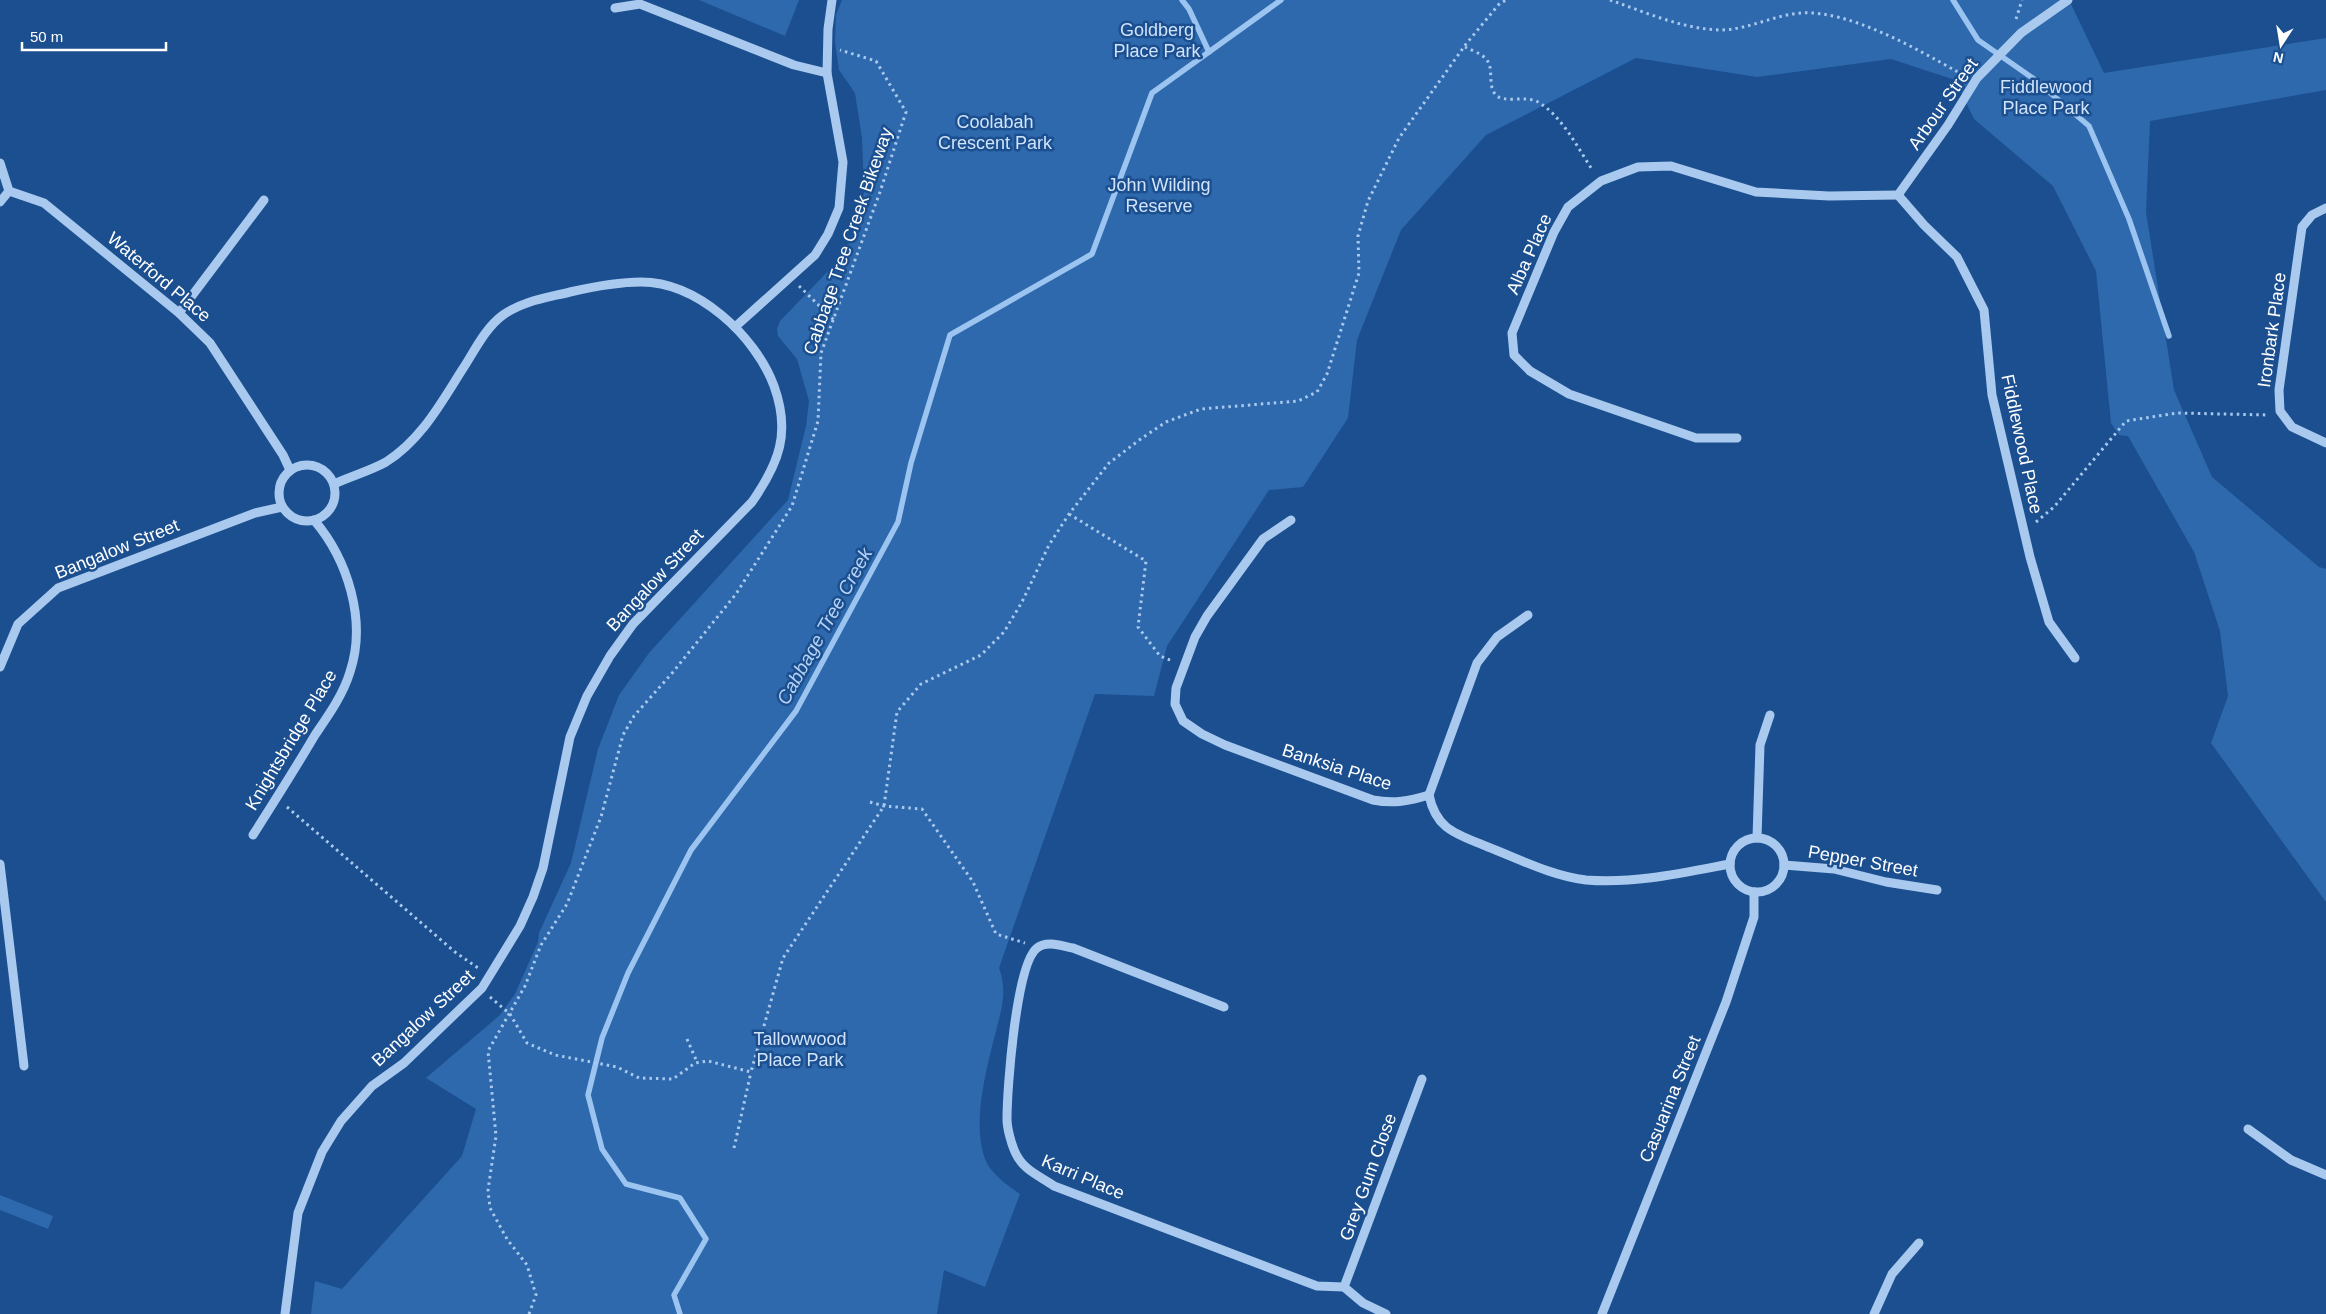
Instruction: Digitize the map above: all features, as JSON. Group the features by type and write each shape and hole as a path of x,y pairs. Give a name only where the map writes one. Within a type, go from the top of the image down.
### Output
{"street":[{"path":"735,327 815,255 828,234 839,208 843,162 827,73 827,47 832,0"},
{"name":"Arbour Street","path":"1898,195 1948,125 1977,78 2021,33 2068,0"},
{"path":"615,8 640,4 794,65 827,73"},
{"path":"0,163 9,191 0,202"},
{"name":"Alba Place","path":"1737,438 1696,438 1569,394 1530,371 1514,355 1512,333 1554,232 1568,207 1600,182 1638,167 1671,166 1756,192 1829,196 1898,195"},
{"name":"Waterford Place","path":"9,191 44,203 179,313 210,343 283,456 290,470"},
{"name":"Fiddlewood Place","path":"1898,195 1924,225 1958,257 1984,310 1992,395 2024,532 2049,622 2074,658"},
{"path":"179,313 264,200"},
{"name":"Ironbark Place","path":"2326,208 2312,215 2302,227 2278,390 2280,411 2292,427 2326,443"},
{"name":"Bangalow Street","path":"285,1314 298,1214 322,1152 341,1121 372,1086 404,1063 482,988 520,926 533,897 545,859 570,737 587,696 610,656 633,624 752,502 774,467 782,435 777,396 770,377 755,352 735,327 716,310 694,298 654,283 640,282 582,290 526,302 501,316 485,334 432,419 410,443 386,462 334,484"},
{"path":"306,465 316,466 323,470 334,484 334,502 323,516 314,520 296,519 282,507 278,491 284,476 290,470 306,465"},
{"name":"Bangalow Street","path":"0,667 18,624 58,588 255,513 282,507"},
{"name":"Knightsbridge Place","path":"253,835 334,705 350,672 355,644 356,607 335,548 314,520"},
{"name":"Banksia Place","path":"1291,520 1262,539 1207,616 1195,637 1176,688 1175,704 1183,721 1202,734 1225,745 1374,800 1391,803 1408,802 1429,795"},
{"path":"1528,615 1497,637 1477,663 1429,795 1432,811 1441,824 1474,841 1559,874 1585,880 1666,876 1730,864"},
{"path":"1757,838 1760,745 1770,715"},
{"path":"1757,838 1771,842 1776,846 1783,858 1784,865 1781,878 1773,887 1761,892 1754,892 1741,888 1736,883 1730,871 1730,864 1731,858 1738,846 1757,838"},
{"path":"0,864 24,1066"},
{"name":"Pepper Street","path":"1784,865 1834,869 1886,882 1937,890"},
{"name":"Casuarina Street","path":"1602,1314 1726,1002 1754,917 1754,892"},
{"path":"1038,947 1051,944 1073,948 1224,1006"},
{"name":"Karri Place","path":"1038,947 1031,955 1025,974 1011,1043 1007,1112 1007,1121 1014,1151 1026,1170 1054,1186 1317,1286 1344,1287"},
{"name":"Grey Gum Close","path":"1344,1287 1422,1078"},
{"path":"2248,1129 2291,1160 2326,1175"},
{"path":"1874,1314 1892,1274 1919,1243"},
{"path":"1344,1287 1363,1303 1386,1314"}],"path":[{"path":"734,1148 751,1072 783,958 884,806 897,712 921,684 981,655 1004,632 1022,602 1049,546 1068,514 1109,463 1166,422 1201,410 1298,401 1317,392 1327,374 1358,273 1358,236 1368,201 1399,138 1464,47 1500,3 1507,0"},
{"path":"1610,0 1676,23 1720,30 1802,13 1844,18 1894,38 1956,72 1968,72"},
{"path":"2013,25 2022,0"},
{"name":"Cabbage Tree Creek Bikeway","path":"529,1314 536,1295 527,1265 507,1239 490,1208 488,1190 496,1136 488,1051 525,986 541,945 567,904 601,817 623,735 634,716 673,672 736,594 792,506 818,421 821,353 880,192 906,112 876,61 827,47"},
{"path":"1464,47 1485,58 1490,66 1491,82 1495,94 1502,99 1518,98 1537,101 1554,115 1600,182"},
{"path":"802,290 834,320"},
{"path":"2024,532 2054,506 2126,421 2177,413 2269,415 2280,411"},
{"path":"1068,514 1146,561 1138,627 1160,656 1184,666"},
{"path":"277,798 455,952 478,968"},
{"path":"870,802 884,806 922,809 973,882 996,934 1038,947"},
{"path":"482,988 510,1014 527,1043 556,1055 617,1067 639,1078 673,1079 697,1062 708,1061 751,1072"},
{"path":"687,1040 697,1062"}],"green space":[{"path":"699,0 799,0 785,36"},
{"path":"842,0 2069,0 2104,73 2326,38 2326,90 2150,121 2146,212 2174,390 2212,477 2319,567 2326,569 2326,902 2211,743 2228,696 2220,631 2194,552 2128,436 2119,435 2111,423 2096,271 2053,186 1974,119 1955,80 1891,59 1757,77 1636,58 1486,135 1401,230 1357,340 1348,418 1303,487 1269,490 1167,646 1154,696 1095,694 999,968 1003,985 1003,1002 984,1080 980,1114 981,1145 991,1170 1020,1194 985,1287 944,1270 937,1314 311,1314 315,1281 342,1289 462,1156 476,1109 426,1078 500,1015 515,994 538,942 539,933 571,863 598,749 619,695 649,653 788,500 806,426 809,401 797,359 778,336 777,329 780,321 832,267 850,241 864,193 862,138 855,93 839,70 835,42 836,15"},
{"path":"0,1195 53,1216 48,1229 0,1210"}],"waterway":[{"path":"1182,0 1189,9 1209,52"},
{"name":"Cabbage Tree Creek","path":"680,1314 674,1295 706,1239 680,1198 626,1184 602,1149 588,1095 602,1038 628,973 691,850 796,711 898,522 911,463 950,335 1092,254 1152,93 1281,0"},
{"path":"1953,0 1978,40 2034,79 2089,126 2129,219 2169,336"}],"park label":[{"name":"Goldberg Place Park","path":"1157,40"},
{"name":"Fiddlewood Place Park","path":"2046,97"},
{"name":"Coolabah Crescent Park","path":"995,132"},
{"name":"John Wilding Reserve","path":"1159,195"},
{"name":"Tallowwood Place Park","path":"800,1049"}]}
